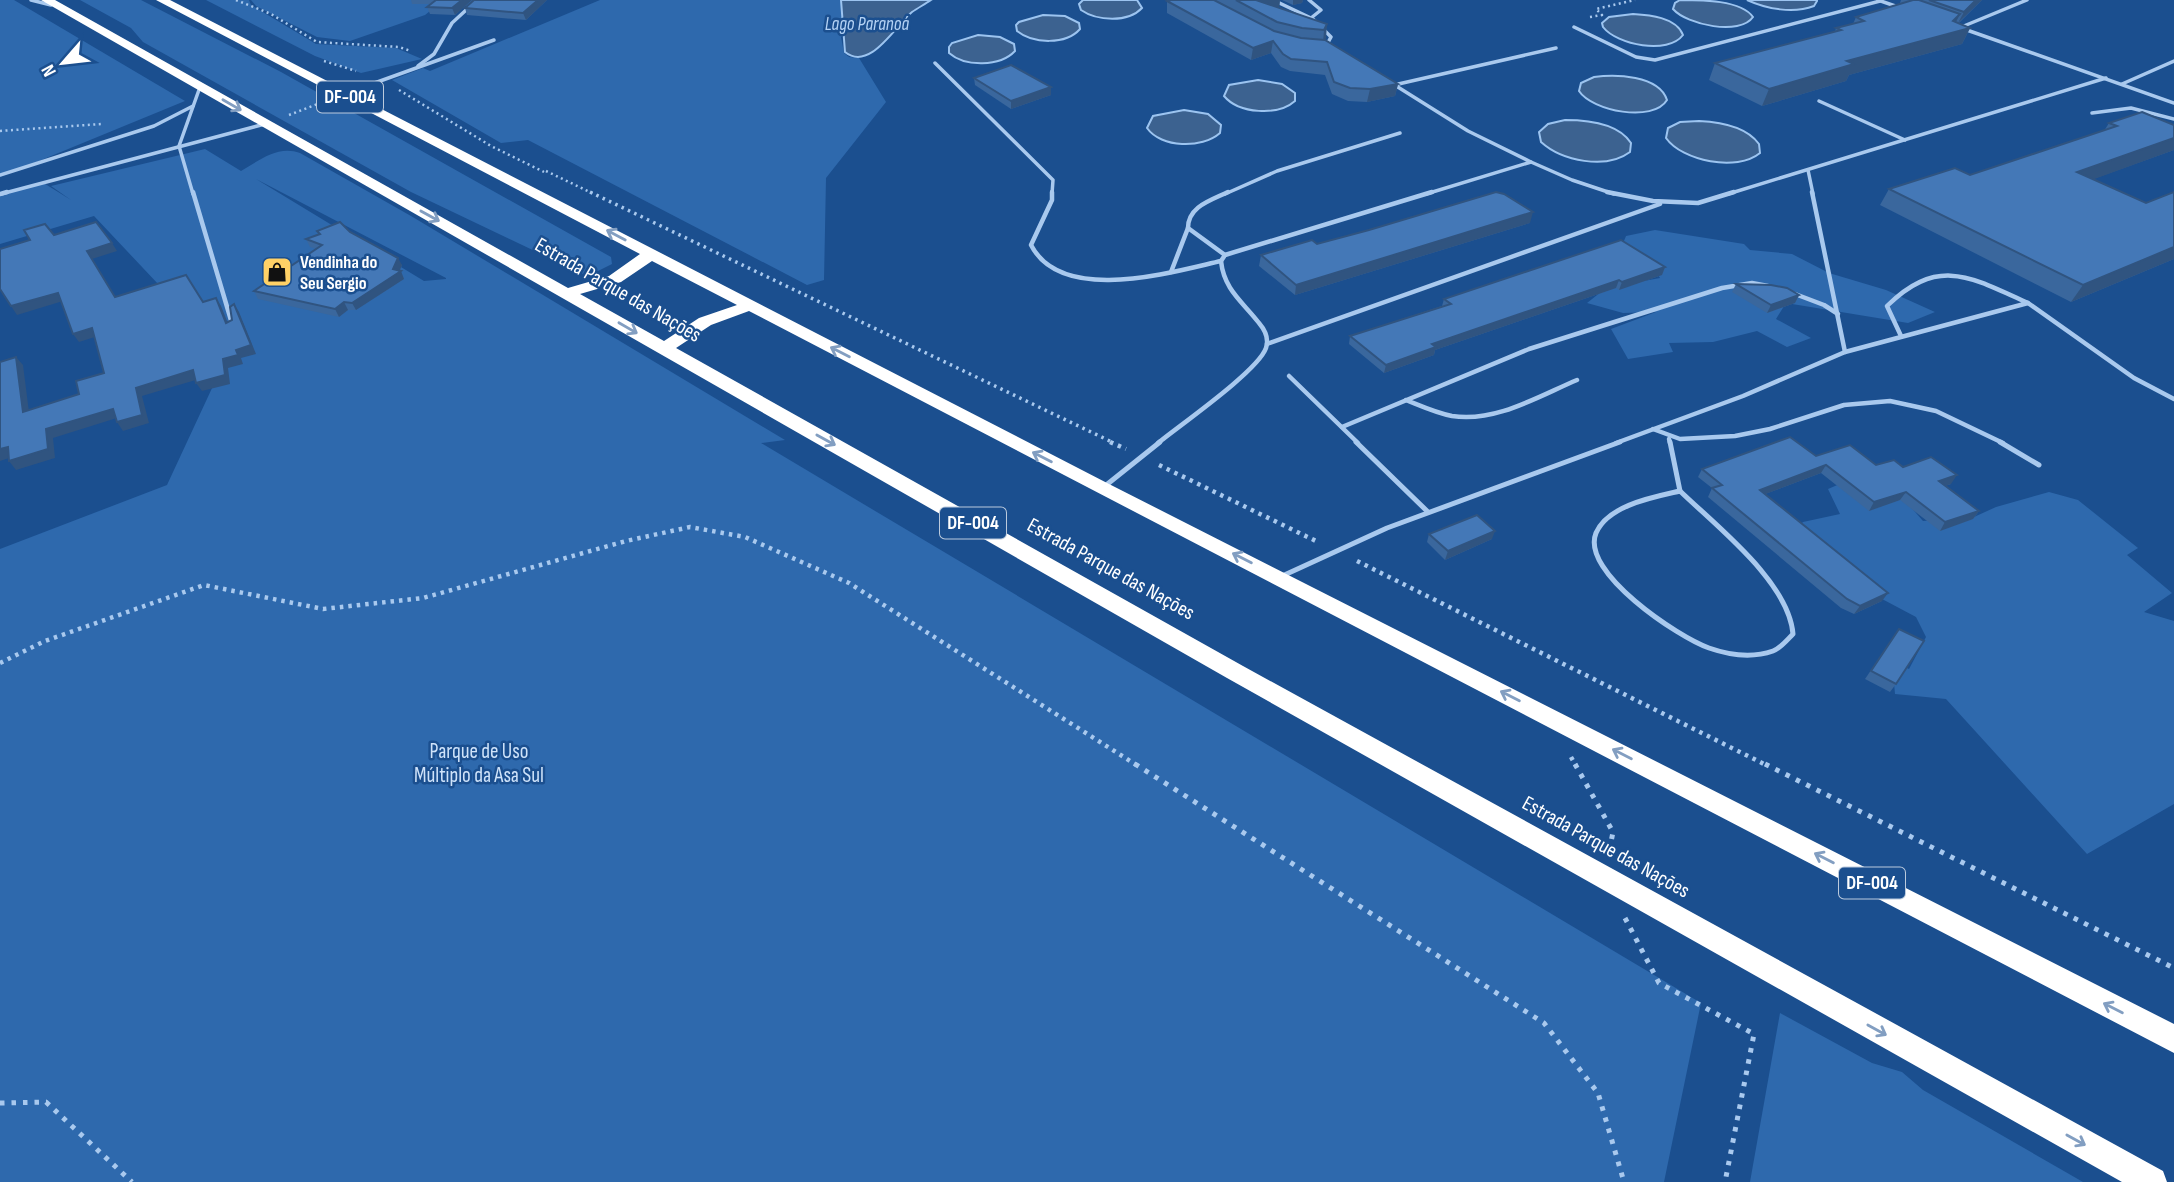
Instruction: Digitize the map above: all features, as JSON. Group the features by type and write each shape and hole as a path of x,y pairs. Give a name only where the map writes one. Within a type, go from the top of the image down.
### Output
{"highway":[{"name":"Estrada Parque das Nações","path":"162,0 1102,488 1280,577 2174,1039"},
{"name":"Estrada Parque das Nações","path":"58,2 197,96 265,124 1603,877 2152,1182"},
{"path":"567,293 615,279 651,254"},
{"path":"664,349 690,327 702,321 750,306"}],"lane":[{"path":"31,0 58,2"},
{"path":"413,70 434,54 452,23 477,0"},
{"path":"1273,0 1311,18 1329,33 1330,40 1325,48"},
{"path":"1309,0 1321,10 1311,18"},
{"path":"2027,0 1959,27 2174,103"},
{"path":"1574,27 1636,57 1655,60 1879,1 1907,10"},
{"path":"344,94 495,40"},
{"path":"1312,47 1325,48 1336,54"},
{"path":"1394,85 1556,48"},
{"path":"2122,84 2174,61"},
{"path":"935,63 1053,180 1052,200 1031,245 1039,258 1059,270 1094,279 1139,279 1221,261 1225,256 1531,162"},
{"path":"1383,79 1468,131 1531,162 1608,194 1665,203 1698,203 2106,78"},
{"path":"197,96 179,146 233,327"},
{"path":"0,175 154,126 197,96"},
{"path":"1819,101 1905,140"},
{"path":"2092,113 2131,108 2174,120"},
{"path":"0,194 265,124"},
{"path":"1171,272 1188,222 1197,207 1277,171 1400,133"},
{"path":"1808,170 1845,352"},
{"path":"1102,488 1252,367 1267,344 1665,203"},
{"path":"1188,228 1225,256"},
{"path":"1221,261 1223,282 1264,328 1267,344"},
{"path":"1901,336 1887,306 1905,286 1925,277 1944,274 1954,276 1988,285 2028,303 2061,324 2126,376 2174,399"},
{"path":"1342,427 1529,349 1663,305 1737,285 1752,283 1777,288"},
{"path":"1787,290 1824,305 1838,314"},
{"path":"1280,577 1428,512 1743,396 1845,352 2028,303"},
{"path":"1289,376 1428,512"},
{"path":"1406,400 1450,415 1485,415 1577,380"},
{"path":"1653,429 1669,439 1747,434 1775,428 1845,404 1885,402 1922,406 1954,416 2039,465"},
{"path":"1669,439 1680,491 1768,578 1792,621 1793,634 1777,649 1750,655 1727,654 1688,639 1668,627 1611,578 1600,564 1595,549 1597,535 1614,513 1648,497 1680,491"}],"path":[{"path":"236,0 271,14 317,42 399,47 429,58"},
{"path":"265,124 344,94"},
{"path":"0,131 104,124"},
{"path":"546,171 1136,454"},
{"path":"1149,460 2174,968"},
{"path":"0,663 46,641 204,585 323,609 423,597 626,541 690,527 745,537 849,583 1544,1023 1598,1093 1624,1182"},
{"path":"1548,715 1613,832 1603,877 1659,983 1754,1034 1725,1182"},
{"path":"0,1103 47,1102 132,1182"}],"green space":[{"path":"0,0 14,0 185,101 0,177"},
{"path":"80,0 141,0 281,72 611,257 612,264 583,274 411,192 143,42 131,28"},
{"path":"206,0 249,0 251,5 316,44 396,48 422,59 361,73 315,56"},
{"path":"251,0 485,0 473,7 440,3 425,15 350,41 317,37 256,6"},
{"path":"600,0 911,0 841,37 844,53 849,57 859,58 886,102 826,178 824,280 807,285 528,140 501,143 392,80 423,68 430,71"},
{"name":"Parque de Uso Múltiplo da Asa Sul","path":"205,149 241,171 277,152 300,153 411,216 785,440 761,443 1701,1003 1664,1182 0,1182 0,549 167,485 213,386 224,354 94,216 0,244 0,194 42,182 71,200 51,186","holes":["256,179 446,278 424,281"]},
{"path":"1655,230 1744,244 1750,250 1792,254 1829,273 1886,290 1935,312 1908,323 1786,303 1776,319 1811,338 1787,347 1757,331 1713,342 1669,343 1673,352 1628,359 1611,329 1656,312 1623,313 1587,303 1606,288 1660,278 1655,270 1617,258 1626,236"},
{"path":"1856,477 1896,490 1923,521 1974,517 1996,507 2049,492 2078,500 2138,548 2127,555 2172,593 2144,612 2174,621 2174,804 2087,854 1946,699 1895,694 1892,661 1909,669 1926,637 1916,617 1867,591 1850,562 1797,528 1803,522 1840,514 1828,489"},
{"path":"1780,1013 1872,1063 1902,1072 1923,1090 2083,1182 1750,1182"}],"water":[{"name":"Lago Paranoá","path":"841,0 931,0 912,12 873,52 854,57 845,52"},
{"path":"1083,0 1137,0 1142,8 1129,16 1104,18 1081,10 1079,4"},
{"path":"1680,0 1730,4 1740,7 1753,17 1737,26 1701,24 1673,9 1675,3"},
{"path":"1747,0 1817,1 1814,6 1789,10 1771,8"},
{"path":"1633,14 1654,16 1668,21 1683,35 1666,45 1643,45 1619,39 1603,27 1602,23 1609,17"},
{"path":"1043,15 1065,16 1079,23 1080,29 1066,38 1049,41 1032,38 1017,31 1016,25 1019,22"},
{"path":"978,35 1000,37 1014,44 1015,51 1001,60 982,63 964,61 949,53 952,43"},
{"path":"1624,76 1646,81 1655,85 1667,100 1660,107 1649,111 1636,113 1609,109 1586,98 1579,91 1581,83 1594,77"},
{"path":"1258,80 1282,84 1295,93 1295,101 1279,109 1259,111 1239,106 1224,96 1229,85"},
{"path":"1184,110 1208,114 1221,125 1220,133 1203,142 1182,144 1153,135 1147,128 1153,116"},
{"path":"1565,120 1592,122 1610,127 1631,143 1630,152 1620,158 1597,162 1560,154 1541,142 1539,132 1548,124"},
{"path":"1699,121 1740,129 1759,144 1760,153 1738,162 1710,161 1684,153 1666,138 1668,128 1680,122"}],"building":[{"path":"436,0 462,0 452,8 427,7"},
{"path":"474,0 538,0 523,13 465,8"},
{"path":"1214,0 1274,31 1301,38 1325,40 1398,84 1370,89 1350,88 1334,82 1327,62 1291,59 1283,54 1273,41 1253,48 1167,1"},
{"path":"1236,0 1256,0 1327,24 1324,30 1277,22"},
{"path":"1913,0 1960,14 1953,21 1970,28 1847,61 1854,64 1769,89 1715,63 1841,30 1836,28 1864,21 1856,17"},
{"path":"1929,0 1976,0 1964,12"},
{"path":"1011,65 1051,87 1011,101 974,78"},
{"path":"2142,112 2174,125 2174,138 2077,172 2146,203 2174,192 2174,247 2083,285 1889,189 1955,168 1970,175 2117,126 2109,123"},
{"path":"1496,192 1533,212 1296,285 1261,255 1312,240 1317,244"},
{"path":"96,222 112,243 87,251 115,297 186,275 203,302 216,298 226,323 232,320 230,307 234,304 251,345 236,350 238,355 223,359 225,375 196,383 193,370 136,388 142,415 117,422 113,409 46,429 48,449 9,461 8,447 0,449 0,362 16,357 23,412 79,394 76,381 104,373 92,328 73,334 58,293 11,306 0,289 0,249 30,240 24,230 45,224 54,235"},
{"path":"340,222 350,232 398,258 393,269 401,271 352,303 344,302 335,309 254,291 322,245 306,239 320,234 317,231"},
{"path":"1621,240 1665,267 1432,344 1436,347 1386,365 1350,336 1451,304 1444,299"},
{"path":"1736,284 1771,285 1787,288 1799,295 1771,305"},
{"path":"1790,437 1816,456 1850,445 1876,465 1894,460 1903,467 1931,457 1957,475 1939,481 1979,511 1945,522 1906,492 1874,502 1826,465 1760,490 1888,593 1860,606 1847,599 1712,488 1722,485 1702,469"},
{"path":"1477,515 1495,531 1448,551 1429,534"},
{"path":"1899,629 1924,641 1896,684 1871,671"}],"place":[{"name":"Vendinha do Seu Sergio","path":"277,272"}]}
